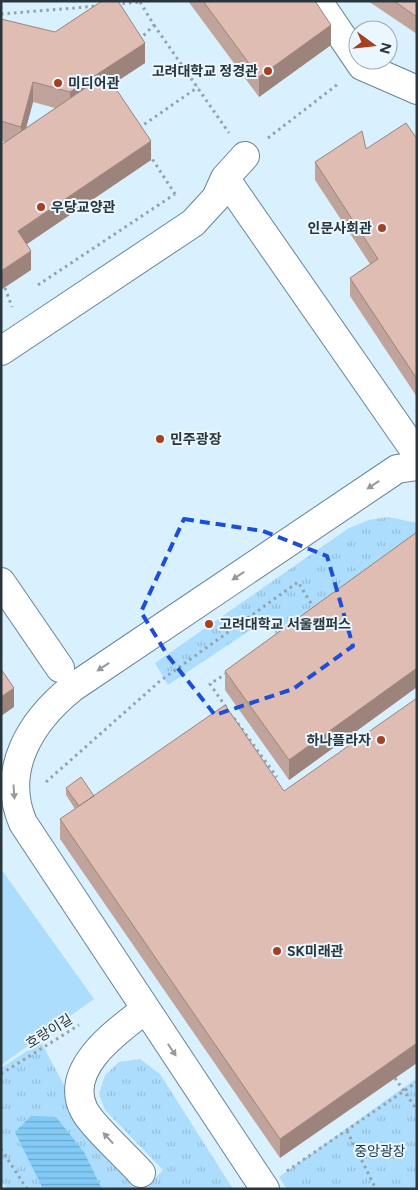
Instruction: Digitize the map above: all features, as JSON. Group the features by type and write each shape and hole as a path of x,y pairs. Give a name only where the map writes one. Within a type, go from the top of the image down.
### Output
{"lane":[{"path":"318,1 348,45"},
{"path":"371,70 417,90"},
{"path":"1,351 193,223 216,198 225,178 245,156"},
{"path":"225,178 417,454"},
{"path":"275,1181 145,1010 23,823 17,811 13,786 25,742 33,727 53,702 397,469 417,466"},
{"path":"1,582 60,668"},
{"path":"141,1173 84,1111 78,1088 91,1059 123,1027 145,1010"}],"path":[{"path":"73,1 78,1"},
{"path":"111,5 140,2 245,156 357,70"},
{"path":"1,14 101,6"},
{"path":"134,45 154,24"},
{"path":"134,131 198,87"},
{"path":"38,285 175,194 144,146"},
{"path":"45,783 160,681 298,582 317,613"},
{"path":"227,708 210,684 234,668"},
{"path":"232,715 277,777"},
{"name":"호랑이길","path":"1,1074 84,1022"},
{"path":"395,1078 417,1110"},
{"path":"275,1181 417,1082"},
{"path":"347,1130 376,1189"},
{"path":"1,1149 27,1189"}],"highlighted area":[{"path":"184,519 263,531 327,556 353,646 293,689 215,715 168,656 141,612"}],"shaded area":[{"name":"고려대학교 서울캠퍼스","path":"1,1 417,1 417,1189 1,1189"},
{"path":"31,1116 56,1117 84,1152 102,1189 43,1189 15,1132"}],"green space":[{"path":"388,517 417,523 417,587 294,666 267,619 168,685 155,663 349,528 369,520"},
{"path":"1,869 94,999 1,1065"},
{"path":"41,1042 82,1119 146,1188 163,1170 105,1110 99,1094 105,1075 119,1062 140,1059 160,1074 233,1189 7,1189 1,1180 1,1068"},
{"name":"중앙광장","path":"417,1078 417,1189 287,1189 279,1177"}],"building":[{"name":"미디어관","path":"102,1 118,1 145,43 70,92 33,82 21,127 1,121 1,19 55,32"},
{"name":"고려대학교 정경관","path":"203,1 315,1 331,25 259,77"},
{"path":"394,1 417,1 417,17"},
{"name":"우당교양관","path":"106,74 151,141 18,231 31,251 1,271 1,145"},
{"name":"인문사회관","path":"406,123 417,139 417,379 350,278 378,259 315,162 362,131 366,149"},
{"path":"417,532 417,668 289,760 225,671"},
{"path":"1,669 14,688 1,697"},
{"name":"SK미래관","path":"417,698 417,1043 280,1139 60,819 225,705 284,791"},
{"path":"81,777 94,796 79,806 66,788"}],"place":[{"name":"고려대학교 정경관","path":"268,71"},
{"name":"미디어관","path":"58,83"},
{"name":"우당교양관","path":"41,207"},
{"name":"인문사회관","path":"382,228"},
{"name":"민주광장","path":"160,439"},
{"name":"고려대학교 서울캠퍼스","path":"209,624"},
{"name":"하나플라자","path":"381,740"},
{"name":"SK미래관","path":"277,951"}]}
